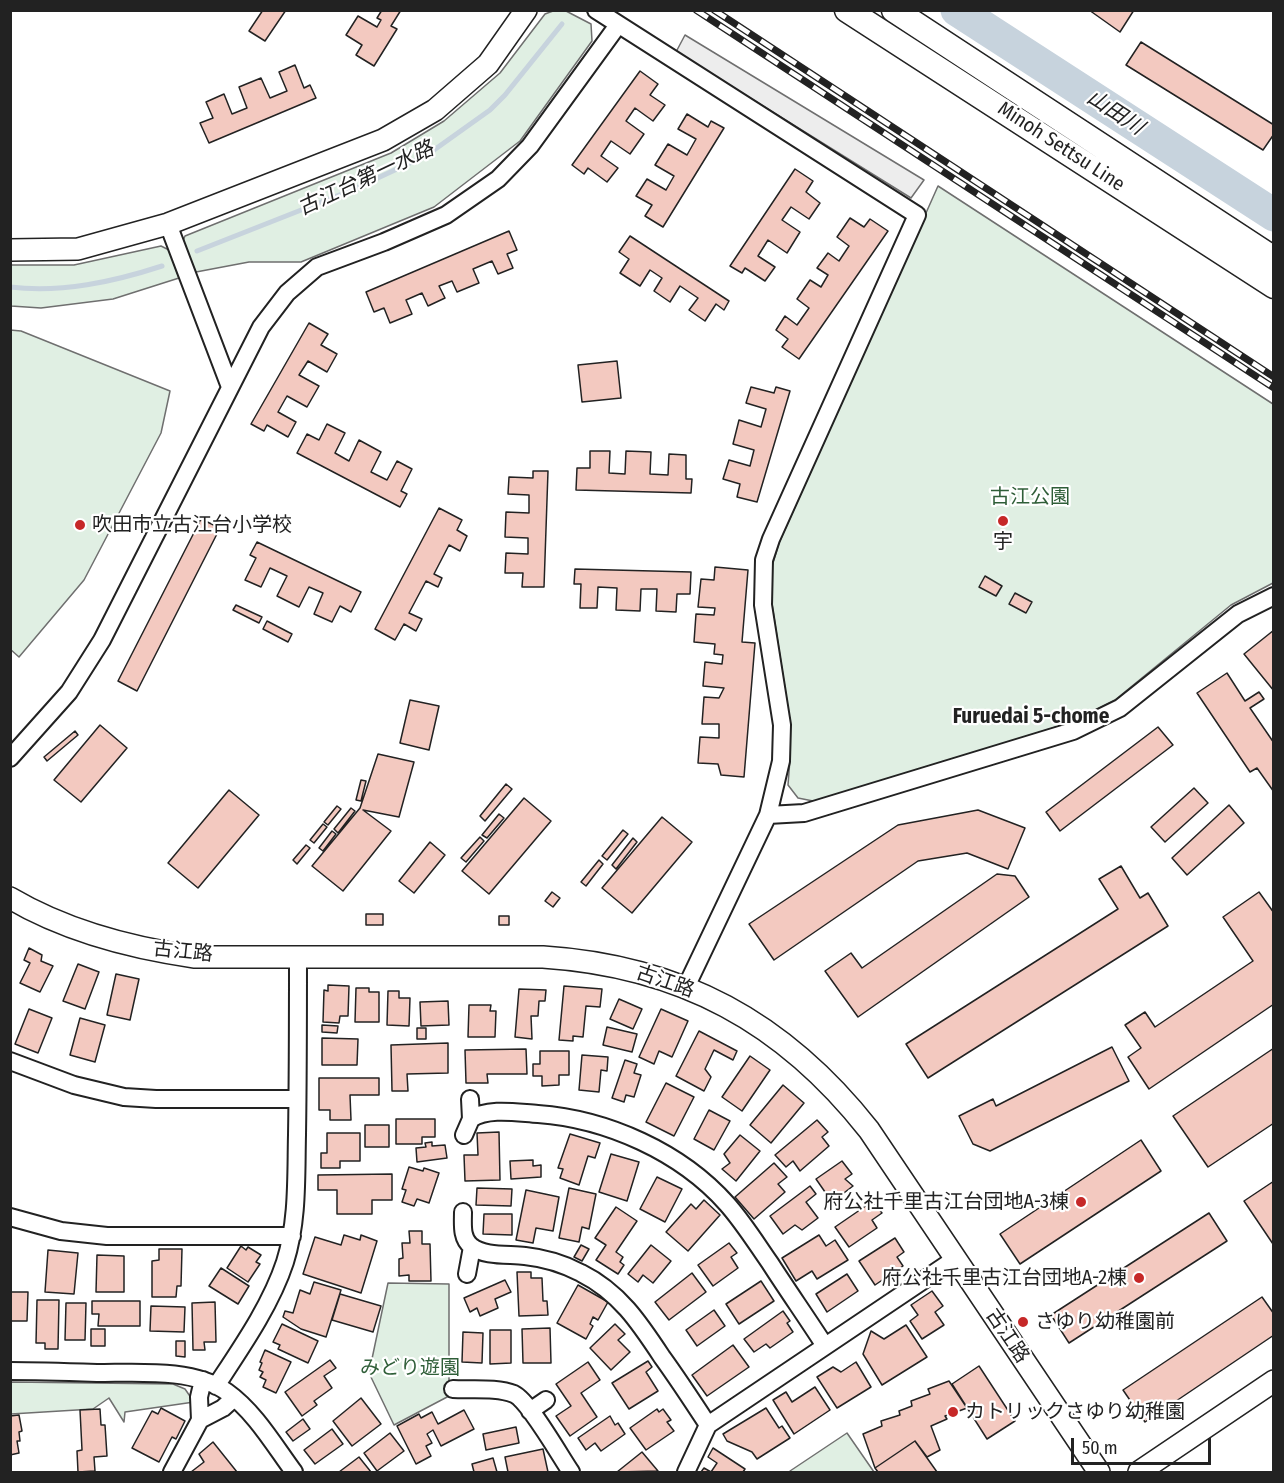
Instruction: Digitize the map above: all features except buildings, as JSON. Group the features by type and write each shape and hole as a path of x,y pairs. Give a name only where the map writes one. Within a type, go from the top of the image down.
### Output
{"main road":[{"name":"Minoh Settsu Line","path":"847,10 1274,286"},
{"name":"Minoh Settsu Line","path":"894,10 1274,259"}],"street":[{"path":"10,250 78,249 168,224 383,140 435,110 488,64 526,10"},
{"path":"596,10 917,214 771,539 764,560 763,605 782,725 782,761 768,815 686,987"},
{"path":"10,758 69,692 102,640 261,327 287,293 317,267 384,242 446,215 498,179 530,146 618,25"},
{"path":"168,224 230,387"},
{"path":"768,815 804,813 1073,731 1120,708 1238,614 1274,596"},
{"name":"古江路","path":"10,898 34,912 108,939 164,953 195,957 543,957 574,959 636,971 686,987 754,1021 823,1076 869,1130 1099,1473"},
{"path":"172,1473 200,1420 199,1397 241,1348 274,1288 285,1262 292,1236 296,1205 298,956"},
{"path":"10,1062 74,1085 124,1096 156,1099 297,1099"},
{"path":"464,1135 471,1119 470,1099"},
{"path":"471,1119 492,1113 532,1113 560,1117 625,1135 676,1161 728,1204 825,1346"},
{"path":"463,1212 464,1236 472,1247 492,1253 526,1256 560,1263 585,1274 608,1289 625,1304 639,1322 708,1425"},
{"path":"10,1217 61,1231 107,1236 292,1236"},
{"path":"467,1274 472,1247"},
{"path":"686,1473 708,1425 955,1259"},
{"path":"10,1371 154,1374 192,1377 210,1383 234,1398 252,1416 294,1473"},
{"path":"1139,1473 1274,1381"},
{"path":"453,1389 512,1393 520,1398 571,1473"},
{"path":"200,1420 223,1408 234,1398"},
{"path":"530,1411 546,1400"}],"green space":[{"path":"553,11 566,11 591,24 592,41 520,141 434,207 301,262 249,262 196,272 182,243 185,236 391,153 444,121 500,73 545,14"},
{"name":"古江公園","path":"938,186 1273,404 1273,583 1231,605 1115,700 1069,723 818,802 798,798 788,785 790,721 772,604 772,566 779,543"},
{"path":"161,246 169,250 179,278 113,299 41,308 11,306 11,265 74,265"},
{"path":"10,330 21,331 170,391 161,433 84,580 19,657 10,649"},
{"name":"みどり遊園","path":"388,1283 449,1284 449,1396 394,1425 369,1373"},
{"path":"11,1382 173,1384 185,1389 194,1402 125,1412 124,1422 109,1398 93,1409 11,1414"},
{"path":"847,1433 874,1472 790,1472 790,1471"}],"shaded area":[{"path":"685,35 924,180 911,198 676,52"}],"waterway":[{"name":"山田川","path":"957,10 1274,215"},
{"name":"古江台第一水路","path":"197,251 352,190 427,155 490,110 505,95 562,24"},
{"name":"古江台第一水路","path":"10,287 49,288 87,285 162,266"}],"railway":[{"path":"696,10 1274,388"},
{"path":"714,10 1274,377"}],"place":[{"name":"宇","path":"1003,521"},
{"name":"吹田市立古江台小学校","path":"80,525"},
{"name":"府公社千里古江台団地A-3棟","path":"1081,1202"},
{"name":"府公社千里古江台団地A-2棟","path":"1139,1278"},
{"name":"さゆり幼稚園前","path":"1023,1322"},
{"name":"カトリックさゆり幼稚園","path":"953,1412"}],"district":[{"name":"Furuedai 5-chome","path":"1031,717"}]}
